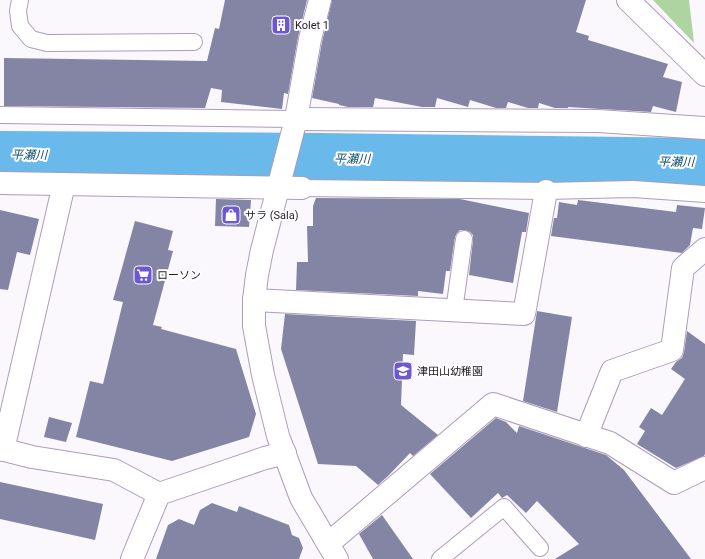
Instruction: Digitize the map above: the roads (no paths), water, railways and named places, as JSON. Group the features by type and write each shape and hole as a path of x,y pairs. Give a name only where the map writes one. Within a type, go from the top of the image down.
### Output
{"street":[{"path":"320,0 310,39 295,122 262,250 254,300 254,326 263,375 278,436 301,498 333,551 493,404 610,443 674,483 705,468"},
{"path":"628,0 705,75"},
{"path":"295,122 598,121 705,128"},
{"path":"0,183 279,184 302,188"},
{"path":"64,184 2,449 32,457 114,470 159,494 265,458 285,453"},
{"path":"254,300 524,314 546,191"},
{"path":"586,436 612,371 672,350 683,268 705,249"},
{"path":"132,559 159,494"}],"lane":[{"path":"20,0 18,11 20,26 31,39 47,43 194,42"},
{"path":"0,115 295,122"},
{"path":"302,188 546,191 633,189 705,194"},
{"path":"454,311 464,238"},
{"path":"450,556 504,507 540,548"}],"waterway":[{"name":"平瀬川","path":"0,155 705,162"}],"place":[{"name":"Kolet 1","path":"281,25"},
{"name":"サラ (Sala)","path":"231,215"},
{"name":"ローソン","path":"143,275"},
{"name":"津田山幼稚園","path":"403,371"}]}
